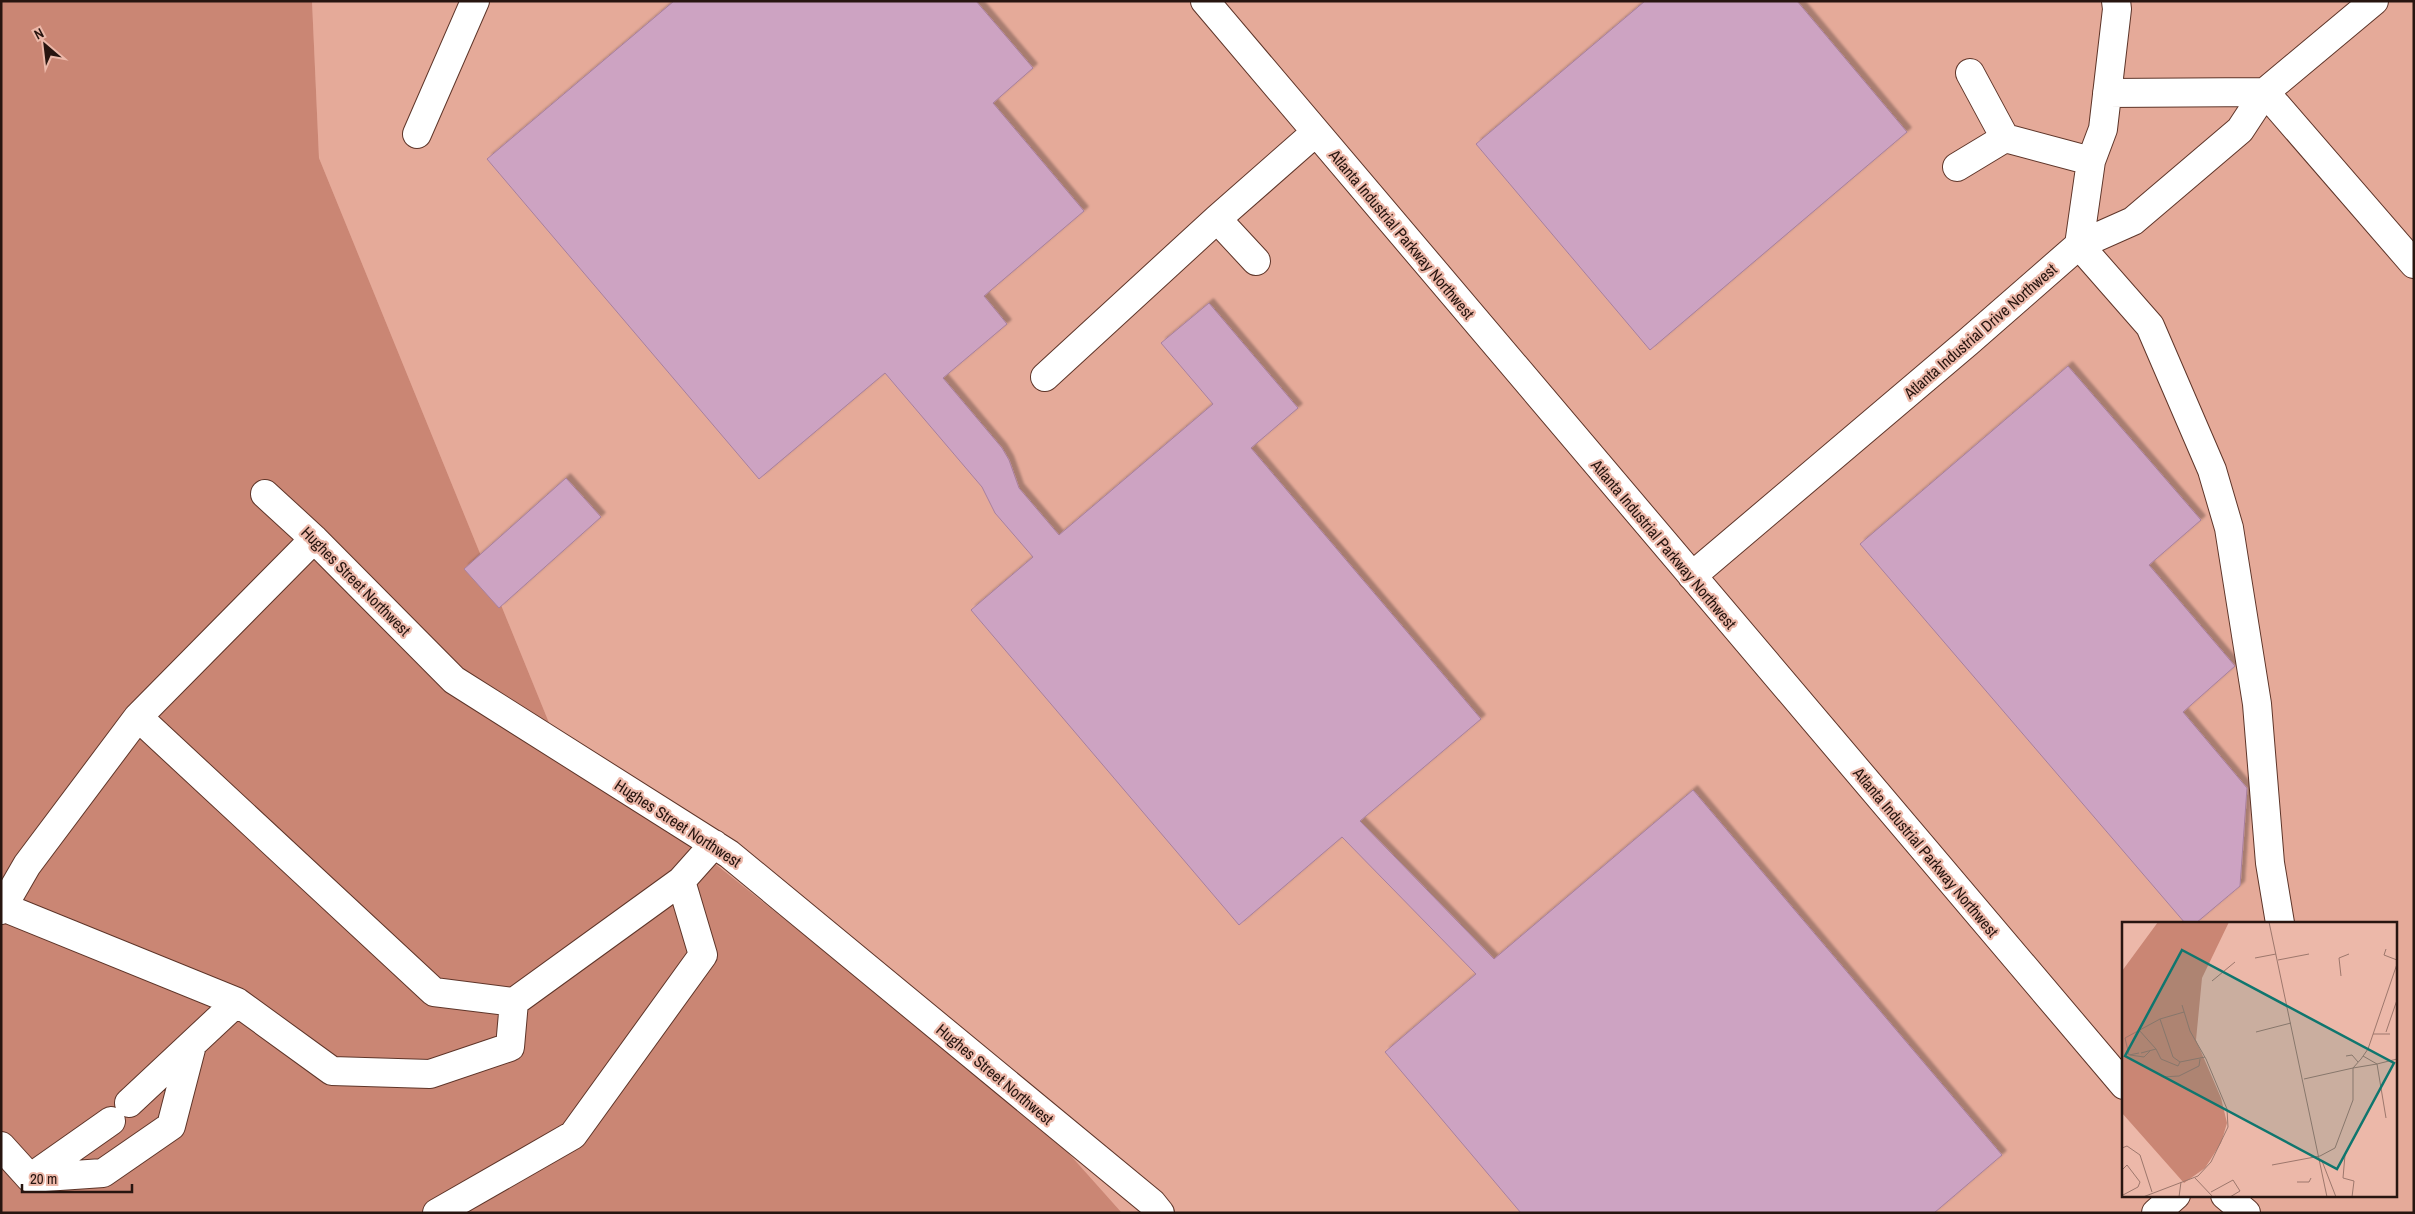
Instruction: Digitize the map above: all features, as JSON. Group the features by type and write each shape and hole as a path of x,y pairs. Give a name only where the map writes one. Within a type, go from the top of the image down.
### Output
{"street":[{"path":"417,134 475,1"},
{"path":"2116,1 2117,9 2103,129 2091,161 2079,245 2150,326 2212,470 2229,528 2257,704 2270,863 2280,922"},
{"name":"Atlanta Industrial Drive Northwest","path":"1692,576 1954,354 2079,245 2133,221 2240,130 2265,92 2374,1"},
{"name":"Atlanta Industrial Parkway Northwest","path":"1217,5 1316,132 2122,1083"},
{"path":"1970,73 2004,138"},
{"path":"2107,93 2265,92 2414,264"},
{"path":"1045,377 1217,219 1316,132"},
{"path":"1957,167 2004,138 2091,161"},
{"path":"1217,219 1256,261"},
{"name":"Hughes Street Northwest","path":"265,494 314,539 454,680 729,854 1152,1203 1160,1213"},
{"path":"314,539 138,717 27,866 2,909 237,1002 332,1071 430,1074 510,1047 514,1002"},
{"path":"138,717 434,992 514,1002 681,881 714,844"},
{"path":"437,1213 573,1135 703,954 681,881"},
{"path":"30,1178 120,1112 237,1002"},
{"path":"30,1178 103,1173 171,1126 192,1045"},
{"path":"1,1146 30,1178"},
{"path":"2156,1213 2175,1196"},
{"path":"2216,1196 2228,1213"},
{"path":"2226,1196 2246,1213"}],"shaded area":[{"path":"1,1 312,1 319,158 554,735 1047,1129 1122,1213 1,1213"},
{"path":"312,1 2414,1 2414,1213 1122,1213 1047,1129 554,735 319,158"}],"building":[{"path":"674,1 976,1 1033,68 993,103 1084,211 984,296 1007,324 943,378 1002,448 1009,460 1019,488 1059,535 1213,404 1161,343 1209,303 1298,408 1251,448 1481,719 1360,821 1494,959 1693,790 2002,1155 1934,1213 1521,1213 1385,1052 1476,974 1342,837 1239,925 971,610 1033,557 995,513 982,487 885,373 759,479 487,159"},
{"path":"1645,1 1797,1 1907,132 1650,350 1476,144"},
{"path":"2068,366 2201,520 2149,565 2235,666 2183,712 2247,788 2240,886 2197,922 2184,922 1860,544"},
{"path":"566,478 601,517 499,608 464,569"}]}
